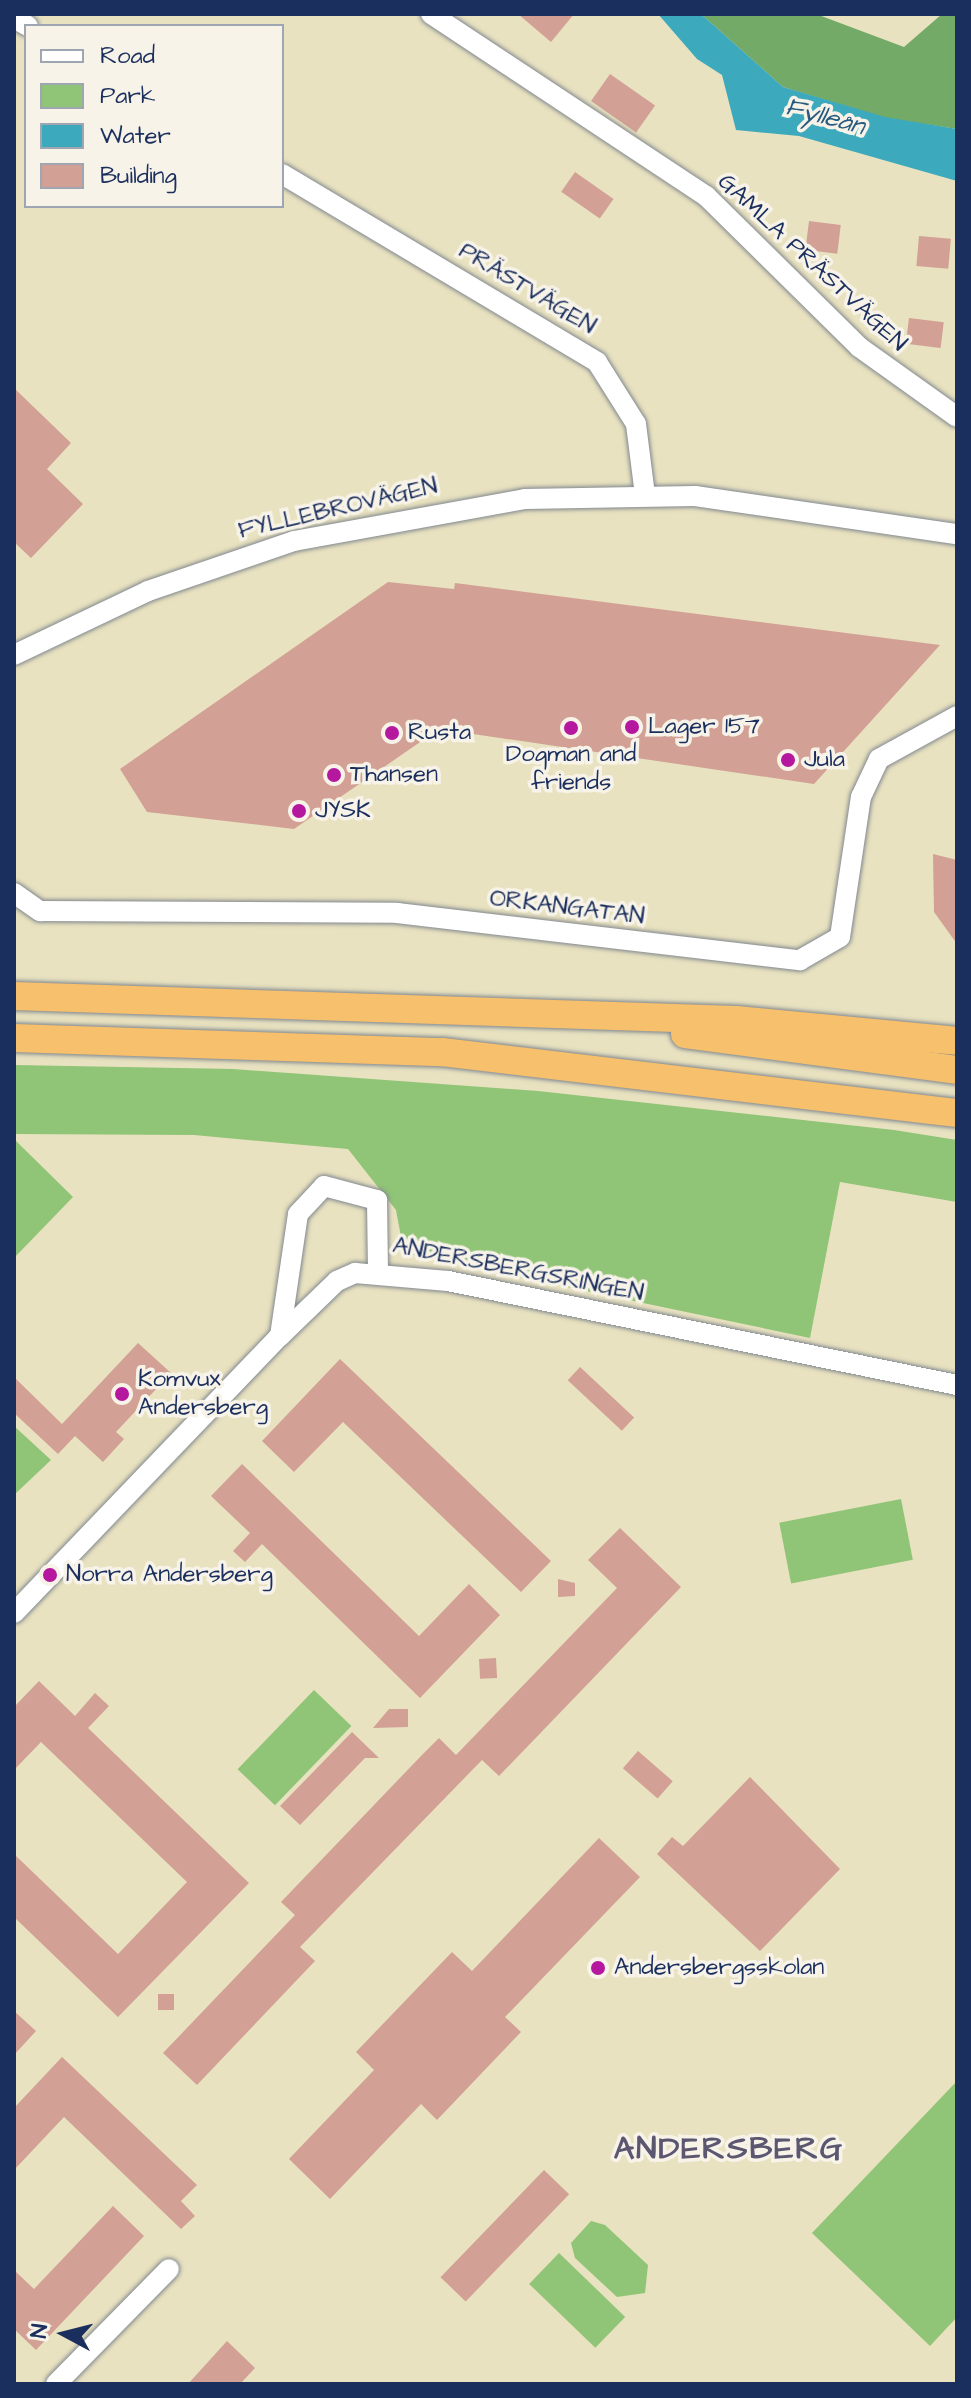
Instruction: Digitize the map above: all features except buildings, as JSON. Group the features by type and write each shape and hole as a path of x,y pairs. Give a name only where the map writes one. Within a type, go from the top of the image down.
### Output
{"highway":[{"path":"14,996 736,1020 957,1041"},
{"path":"445,1011 957,1070"},
{"path":"14,1038 442,1052 957,1113"}],"street":[{"name":"GAMLA PRÄSTVÄGEN","path":"431,14 706,196 859,347 957,417"},
{"name":"PRÄSTVÄGEN","path":"284,175 597,362 636,424 645,495"},
{"path":"645,495 957,534"},
{"name":"FYLLEBROVÄGEN","path":"14,655 148,591 294,541 411,514 645,495"},
{"name":"ORKANGATAN","path":"14,893 40,911 397,913 800,960 840,937 861,797 879,759 957,716"},
{"path":"280,1336 298,1214 324,1186 377,1200 378,1270"},
{"name":"ANDERSBERGSRINGEN","path":"14,1613 280,1336 337,1281 378,1270 957,1385"},
{"path":"56,2384 169,2269"}],"green space":[{"path":"701,14 816,14 904,47 942,14 957,14 957,129 885,118 783,87"},
{"path":"14,1065 233,1069 538,1091 894,1130 957,1140 957,1202 840,1182 810,1338 404,1253 396,1210 348,1149 194,1135 14,1134"},
{"path":"14,1139 73,1197 14,1258"},
{"path":"14,1426 51,1460 14,1495"},
{"path":"901,1499 913,1560 791,1584 779,1523"},
{"path":"314,1690 351,1726 275,1805 238,1769"},
{"path":"957,2081 957,2317 930,2346 812,2233"},
{"path":"591,2221 605,2225 648,2265 645,2293 617,2297 575,2258 571,2243"},
{"path":"559,2253 625,2317 595,2348 529,2284"}],"water":[{"name":"Fylleån","path":"658,14 701,14 783,87 885,117 957,129 957,181 799,136 736,130 722,75 697,59"}],"place":[{"name":"Lager 157","path":"632,727"},
{"name":"Dogman and friends","path":"571,728"},
{"name":"Rusta","path":"392,733"},
{"name":"Jula","path":"788,760"},
{"name":"Thansen","path":"334,775"},
{"name":"JYSK","path":"299,811"},
{"name":"Komvux Andersberg","path":"122,1394"},
{"name":"Norra Andersberg","path":"50,1575"},
{"name":"Andersbergsskolan","path":"598,1968"}],"district":[{"name":"ANDERSBERG","path":"729,2149"}]}
